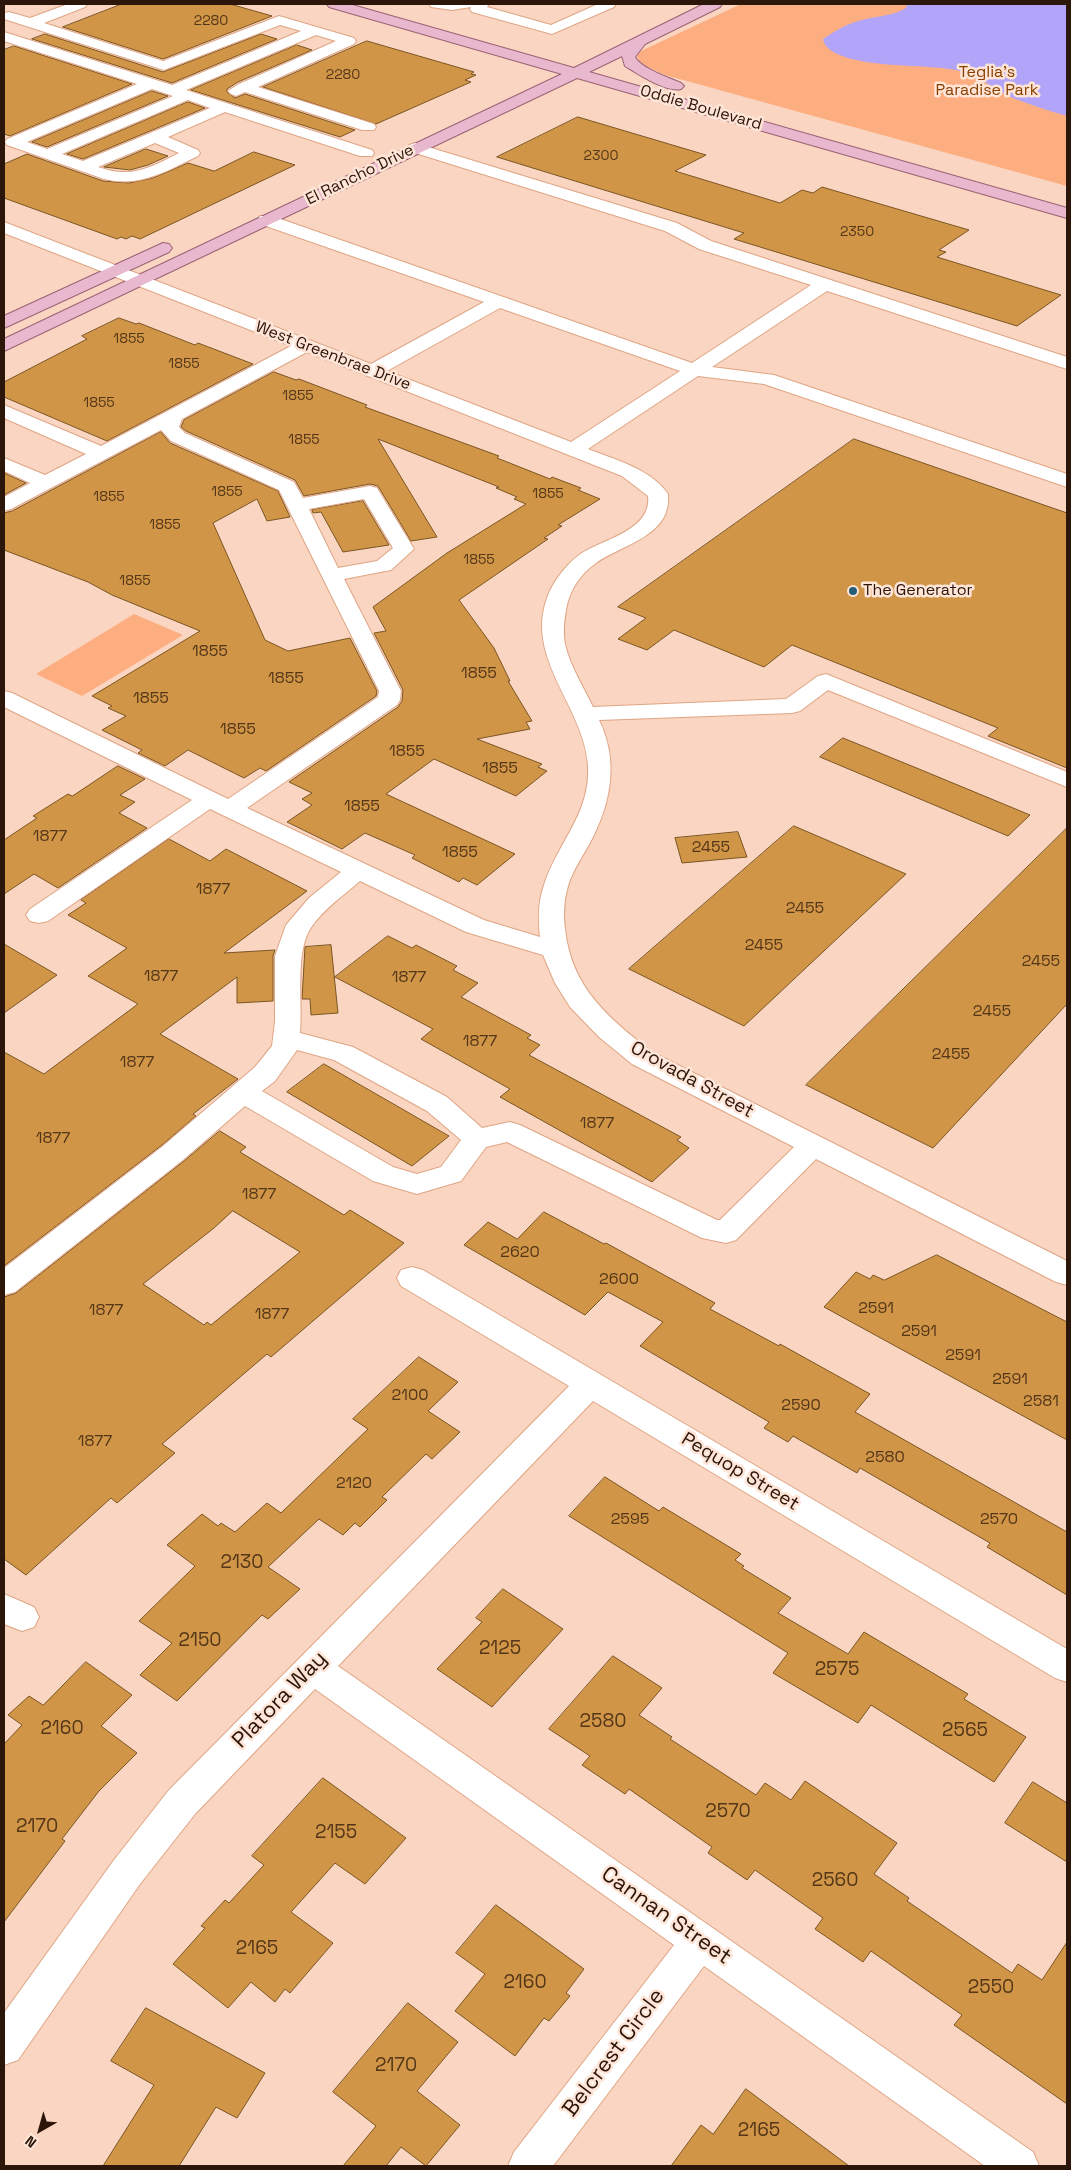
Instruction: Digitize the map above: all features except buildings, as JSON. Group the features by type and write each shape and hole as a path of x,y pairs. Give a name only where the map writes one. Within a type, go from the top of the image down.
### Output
{"main road":[{"name":"Oddie Boulevard","path":"334,4 1067,213"},
{"name":"Oddie Boulevard","path":"374,4 772,114"},
{"path":"666,11 682,4"},
{"name":"El Rancho Drive","path":"4,346 415,148 528,96 715,4"},
{"path":"640,41 628,57 630,63 646,74 677,87"},
{"path":"492,48 522,72 566,56"},
{"path":"528,96 576,90 641,91"},
{"path":"800,122 1067,201"},
{"name":"El Rancho Drive","path":"348,162 383,145"},
{"path":"4,323 173,244"}],"street":[{"path":"42,4 9,16 164,66 279,20 349,41 207,103"},
{"path":"30,23 80,4"},
{"path":"436,4 475,6 552,30 609,4"},
{"path":"48,154 315,30"},
{"path":"5,38 366,153"},
{"path":"71,59 102,46"},
{"path":"8,143 150,84"},
{"path":"244,87 368,127"},
{"path":"84,167 222,108"},
{"path":"8,143 48,154 112,177 126,178 143,174 192,153 156,137"},
{"path":"415,148 671,227 705,245 1067,363"},
{"path":"266,220 694,370 767,378 1067,482"},
{"name":"West Greenbrae Drive","path":"4,227 629,472 658,494"},
{"path":"573,450 825,284"},
{"path":"372,371 497,302"},
{"path":"4,505 307,345"},
{"path":"4,411 102,454"},
{"path":"38,915 389,700 390,691 287,486 178,437 169,428 174,416"},
{"path":"4,464 46,483"},
{"path":"297,505 370,492 404,548 384,566 332,575"},
{"name":"Orovada Street","path":"658,494 659,508 652,522 588,559 570,578 558,597 551,617 552,640 559,662 593,734 600,765 598,795 588,824 559,877 551,906 551,938 560,968 578,999 605,1030 642,1058 1067,1274"},
{"path":"584,714 792,706 826,681 1067,780"},
{"path":"4,698 475,926 555,950"},
{"path":"4,1284 174,1153 266,1074 285,1048 288,956 299,926 318,904 358,870"},
{"path":"286,1038 352,1058 437,1104 477,1139"},
{"path":"244,1093 383,1174 416,1184 451,1174 477,1139 510,1132 712,1230 726,1232 813,1145"},
{"name":"Pequop Street","path":"412,1278 1067,1667"},
{"name":"Platora Way","path":"4,2046 127,1872 182,1802 312,1666 590,1384"},
{"name":"Cannan Street","path":"312,1666 1019,2166"},
{"name":"Belcrest Circle","path":"528,2166 700,1941"}],"green space":[{"name":"Teglia's Paradise Park","path":"741,4 1067,4 1067,186 665,75 640,62 637,56 641,51"},
{"path":"134,614 183,635 82,696 36,674"}],"shaded area":[{"path":"907,4 1067,4 1067,116 1013,98 978,78 962,72 946,68 887,64 853,59 828,48 823,39 838,29 861,20 900,11 906,8"}],"place":[{"name":"The Generator","path":"853,591"}]}
